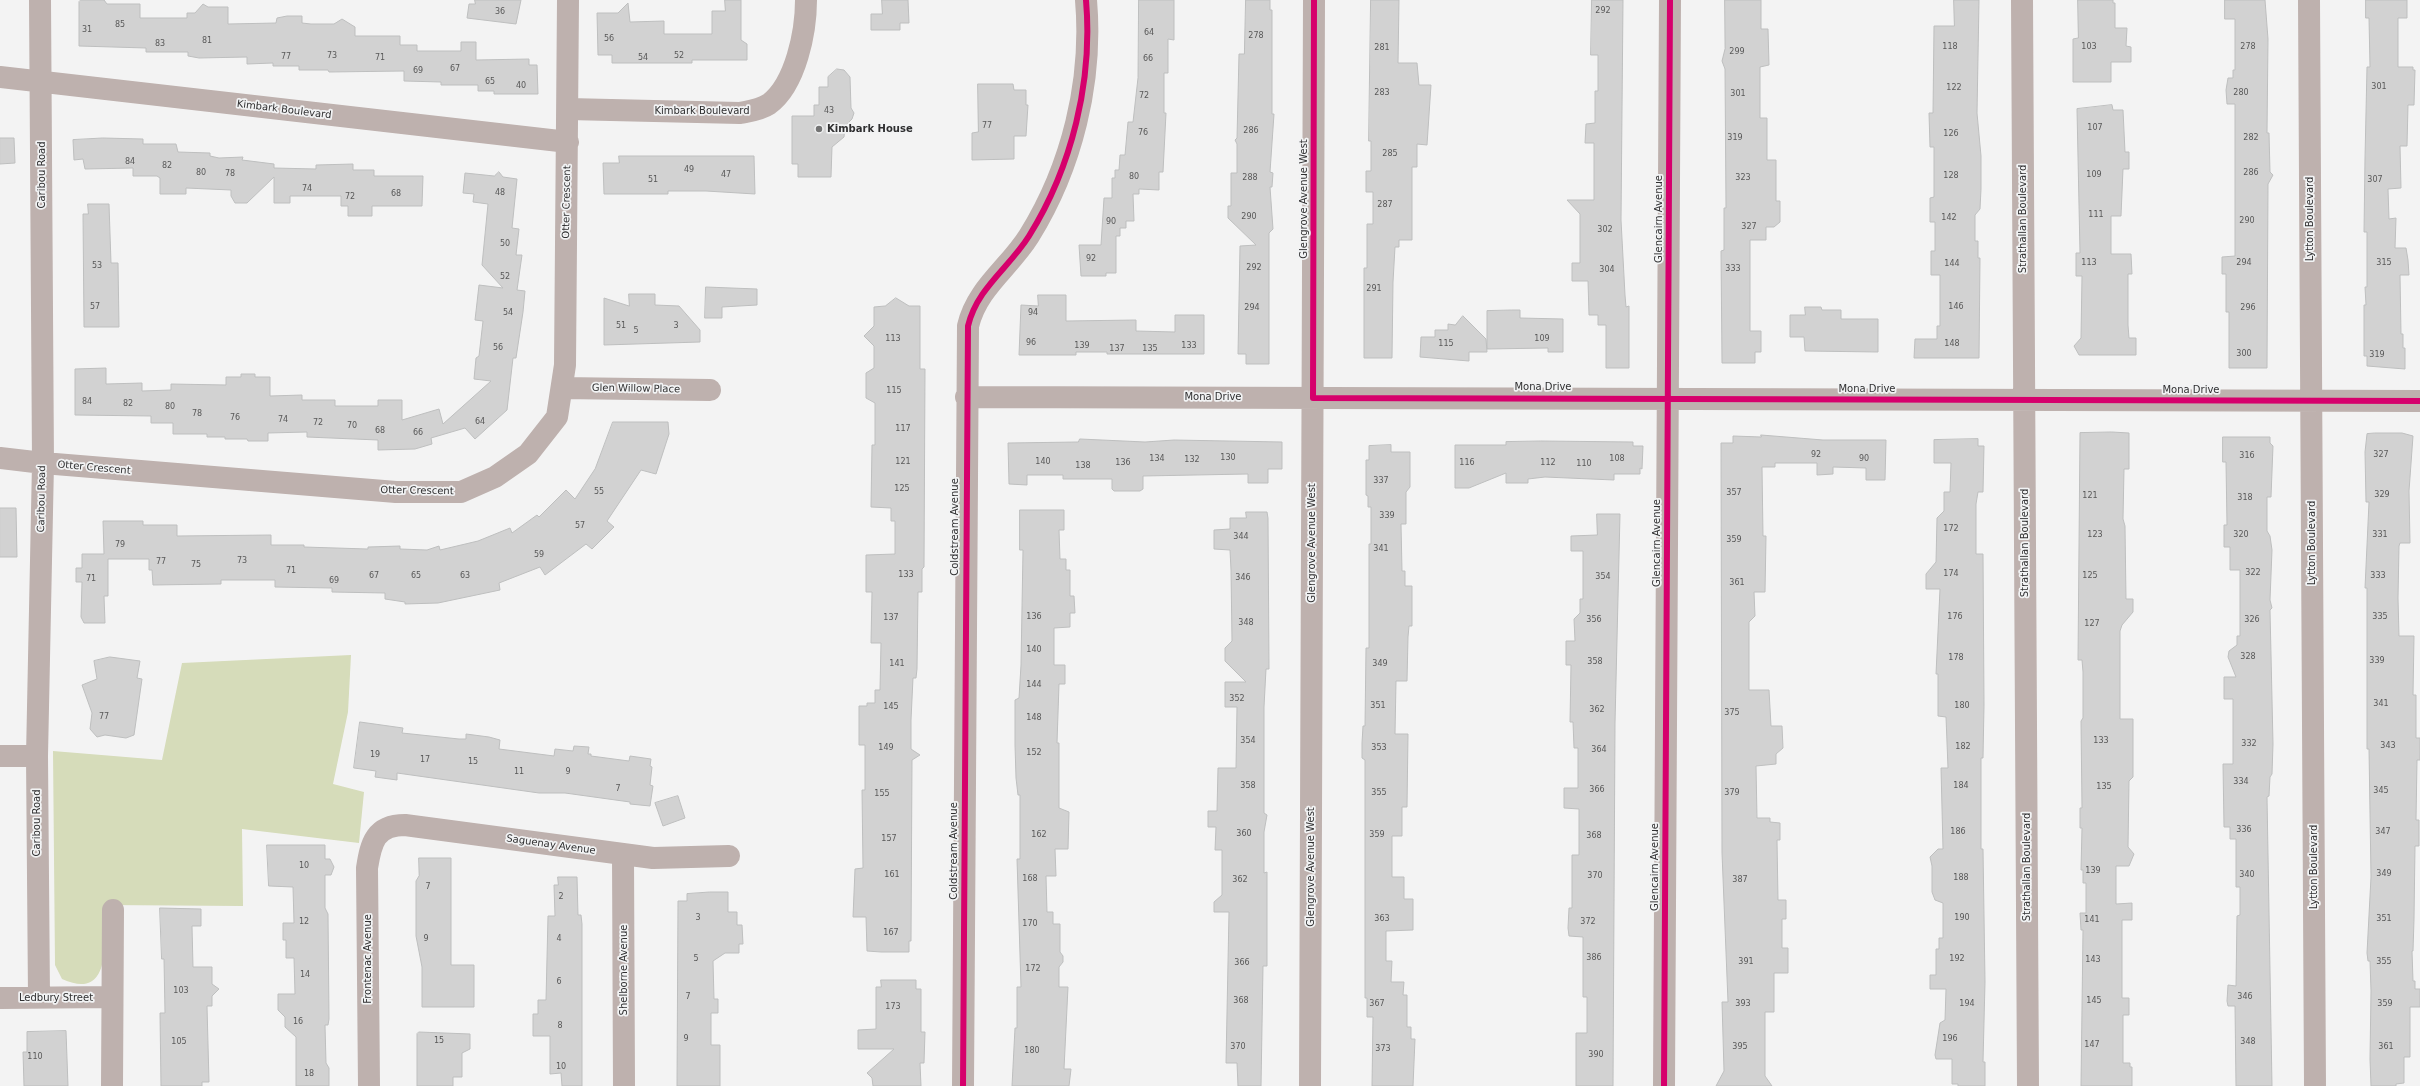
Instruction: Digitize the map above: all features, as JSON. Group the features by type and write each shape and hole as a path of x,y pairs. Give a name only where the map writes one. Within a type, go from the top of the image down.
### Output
{"street":[{"name":"Caribou Road","path":"39,997 37,756 43,464 42,82 40,0"},
{"name":"Otter Crescent","path":"0,458 43,464 396,492 461,492 495,477 528,454 557,417 565,365 568,0"},
{"name":"Kimbark Boulevard","path":"568,109 740,113 756,111 770,103 784,84 794,65 802,44 806,0"},
{"name":"Coldstream Avenue","path":"963,1086 967,330 972,310 983,292 1028,238 1047,204 1073,135 1087,58 1086,0"},
{"name":"Glengrove Avenue West","path":"1310,1086 1314,0"},
{"name":"Glencairn Avenue","path":"1664,1086 1670,0"},
{"name":"Strathallan Boulevard","path":"2022,0 2028,1086"},
{"name":"Lytton Boulevard","path":"2309,0 2315,1086"},
{"name":"Kimbark Boulevard","path":"0,77 568,142"},
{"name":"Glen Willow Place","path":"562,388 710,390"},
{"name":"Mona Drive","path":"966,397 1668,397 2420,401"},
{"path":"0,756 37,756"},
{"name":"Saguenay Avenue","path":"377,834 384,828 393,825 404,825 653,858 728,856"},
{"name":"Frontenac Avenue","path":"369,1086 368,868 369,854 377,834"},
{"name":"Shelborne Avenue","path":"623,855 624,1086"},
{"path":"112,1086 113,910"},
{"name":"Ledbury Street","path":"0,998 112,997"}],"green space":[{"path":"351,655 348,712 333,784 364,792 359,843 242,829 243,906 104,905 105,948 99,974 91,982 79,984 62,979 55,965 53,751 162,760 182,663"}],"building":[{"path":"81,0 104,0 107,4 140,4 140,18 187,18 187,13 195,13 203,4 208,7 228,7 228,24 276,23 277,18 287,16 302,16 302,23 311,24 334,24 342,19 355,27 355,36 400,36 400,45 417,45 417,51 461,51 461,42 476,42 476,60 529,59 529,65 537,65 538,94 494,94 494,91 478,91 478,85 441,85 441,82 404,81 404,71 329,72 328,70 299,70 299,66 273,66 273,63 247,64 247,57 199,58 188,56 188,52 146,52 146,48 79,46 79,2"},
{"path":"475,0 521,0 516,24 467,18 469,4 475,4"},
{"path":"725,0 741,0 741,40 747,44 747,60 692,60 692,63 612,63 612,55 598,55 597,13 618,13 628,3 630,22 664,21 664,34 712,34 712,11 725,11"},
{"path":"882,0 908,0 909,23 900,23 900,30 871,30 871,14 882,14"},
{"path":"1139,0 1174,0 1174,40 1168,39 1168,73 1164,73 1164,113 1166,113 1163,172 1159,172 1159,190 1139,189 1139,194 1133,194 1134,221 1126,221 1126,228 1120,228 1120,236 1116,236 1116,273 1106,273 1106,276 1081,276 1079,245 1101,245 1104,198 1112,198 1112,178 1115,178 1115,170 1119,170 1120,155 1125,155 1128,122 1133,122 1138,78"},
{"path":"1246,0 1270,0 1270,10 1272,10 1272,114 1274,114 1270,172 1273,173 1272,187 1270,187 1273,229 1269,233 1269,364 1246,364 1246,354 1238,354 1240,246 1256,245 1228,218 1228,206 1231,206 1231,173 1237,173 1237,144 1235,140 1237,138 1239,54 1244,54"},
{"path":"1371,0 1399,0 1398,63 1417,63 1419,85 1431,85 1427,145 1417,144 1417,167 1412,167 1412,240 1399,240 1399,247 1395,247 1392,358 1364,358 1364,268 1367,268 1367,224 1373,224 1373,192 1366,192 1366,171 1371,171 1371,141 1369,141"},
{"path":"1592,0 1623,0 1621,220 1626,307 1629,306 1629,368 1606,368 1606,325 1598,325 1598,315 1589,315 1588,281 1572,281 1572,263 1580,263 1580,214 1567,200 1594,200 1594,143 1585,143 1586,124 1595,123 1595,91 1598,91 1598,55 1591,55"},
{"path":"1725,0 1761,0 1761,29 1768,29 1769,65 1760,67 1760,118 1767,118 1767,160 1776,160 1776,201 1780,201 1780,222 1774,227 1766,227 1766,240 1750,240 1750,331 1761,331 1761,352 1755,352 1755,363 1722,363 1721,251 1724,250 1724,208 1726,208 1725,69 1722,61 1725,49"},
{"path":"1954,0 1979,0 1977,113 1981,156 1981,189 1980,209 1975,215 1975,241 1978,241 1978,258 1980,258 1979,358 1914,358 1915,339 1937,339 1937,326 1940,326 1940,275 1931,275 1931,251 1935,251 1935,222 1930,222 1930,198 1934,197 1934,147 1930,147 1929,113 1933,113 1934,26 1954,26"},
{"path":"2078,0 2113,0 2113,3 2115,3 2115,28 2127,28 2126,46 2131,47 2131,62 2111,62 2111,82 2073,82 2073,39 2078,38"},
{"path":"2225,0 2265,0 2268,39 2267,133 2269,133 2270,172 2273,175 2268,184 2267,368 2229,368 2229,312 2226,312 2226,274 2222,274 2222,257 2235,256 2235,104 2227,104 2226,90 2228,78 2233,78 2233,70 2235,70 2235,19 2225,19"},
{"path":"2366,0 2407,0 2407,18 2398,18 2398,67 2413,67 2413,70 2415,70 2414,105 2408,105 2407,146 2400,146 2401,188 2388,189 2389,219 2396,218 2395,248 2406,248 2408,260 2409,275 2400,275 2401,334 2403,334 2403,348 2405,348 2405,369 2367,366 2367,356 2364,356 2364,305 2366,305 2365,287 2367,287 2367,232 2364,232 2365,158 2367,67 2370,67 2369,18 2366,18"},
{"name":"Kimbark House","path":"837,69 844,70 850,77 851,108 854,113 852,119 845,126 844,137 832,147 831,177 798,177 798,164 792,164 792,116 814,116 814,105 819,105 819,87 828,87 828,77"},
{"path":"978,84 1013,84 1014,90 1026,90 1026,105 1028,105 1026,136 1014,136 1014,159 972,160 972,133 978,132"},
{"path":"2112,105 2113,110 2123,110 2125,152 2129,152 2129,169 2123,169 2121,216 2111,216 2111,254 2131,254 2132,274 2128,274 2128,325 2129,338 2136,338 2136,355 2079,355 2074,346 2081,338 2082,276 2076,276 2076,253 2080,253 2077,109"},
{"path":"0,138 14,138 15,163 0,164"},
{"path":"103,138 143,139 143,144 176,144 178,152 210,153 210,156 219,158 243,157 242,160 274,164 274,168 316,169 316,165 353,164 353,170 374,170 374,176 423,176 422,206 372,206 372,216 348,216 348,206 341,206 341,196 290,196 290,203 274,203 274,177 247,203 235,203 231,196 231,190 186,188 186,194 160,194 160,178 157,176 133,176 133,168 85,169 83,159 74,160 73,140"},
{"path":"619,156 754,156 755,194 706,191 668,191 668,194 604,194 603,163 619,163"},
{"path":"499,172 503,177 517,179 512,228 519,229 516,255 522,255 517,290 525,291 516,358 513,358 507,410 475,439 465,428 431,438 432,444 415,449 378,450 378,440 307,437 307,432 268,433 268,441 248,441 247,439 207,437 207,434 173,434 173,423 151,423 151,416 75,415 75,369 106,368 106,384 142,383 142,391 171,390 171,384 226,385 226,377 241,377 241,374 255,374 255,377 270,377 270,396 302,395 302,400 335,400 335,406 378,406 378,400 402,400 402,420 439,409 443,424 491,381 474,379 476,358 479,356 483,321 475,320 479,285 503,288 482,265 488,204 473,202 474,194 463,193 465,173 494,176"},
{"path":"88,204 109,204 111,263 118,263 119,327 84,327 83,214 88,214"},
{"path":"706,287 757,289 757,305 722,307 722,318 705,318"},
{"path":"629,294 655,294 655,305 679,306 700,330 700,342 604,345 604,298 629,306"},
{"path":"1038,295 1066,295 1066,321 1136,320 1136,331 1175,332 1175,315 1204,315 1204,354 1107,354 1107,352 1076,352 1076,355 1019,355 1021,305 1038,306"},
{"path":"896,298 909,306 920,306 920,369 925,369 924,567 922,569 922,592 918,592 917,669 916,678 913,678 911,720 911,749 920,755 912,760 911,941 909,941 909,952 881,952 867,951 866,917 853,917 855,869 863,868 862,790 865,790 865,745 859,745 859,706 867,706 867,703 875,703 875,690 880,690 881,643 871,643 872,592 866,592 866,555 895,554 895,521 891,521 891,508 871,507 872,445 875,445 875,403 866,398 866,373 874,368 874,346 864,336 874,326 874,307 885,306"},
{"path":"1805,307 1821,307 1822,310 1841,310 1841,319 1878,319 1878,352 1805,351 1804,337 1790,337 1790,315 1805,315"},
{"path":"1520,310 1520,318 1563,319 1563,352 1548,352 1548,348 1487,349 1487,311"},
{"path":"1463,316 1486,339 1487,352 1469,352 1469,361 1420,357 1421,337 1435,337 1435,330 1448,330 1448,324 1455,325"},
{"path":"613,422 668,422 669,434 656,474 641,470 607,521 614,527 592,549 586,544 545,575 540,567 499,583 500,590 438,603 405,604 405,602 385,599 385,593 332,592 332,588 275,587 275,580 221,580 221,584 153,585 152,570 149,570 149,559 108,559 108,596 104,596 105,623 84,623 81,617 82,582 76,582 76,568 82,568 82,554 104,554 103,521 143,521 143,525 177,525 177,536 271,535 271,545 304,545 304,547 368,549 368,547 400,546 400,549 427,550 439,546 440,550 478,541 510,528 512,533 537,515 539,517 566,490 575,499 595,469"},
{"path":"2080,433 2129,433 2129,469 2124,469 2123,519 2125,526 2126,599 2133,599 2133,612 2122,625 2120,631 2120,719 2133,719 2133,777 2129,781 2128,847 2134,854 2129,866 2116,866 2116,904 2132,903 2132,920 2122,920 2122,998 2129,998 2129,1015 2123,1015 2123,1063 2130,1063 2130,1067 2132,1067 2132,1086 2081,1086 2083,930 2081,930 2080,913 2086,913 2086,883 2083,883 2083,870 2081,870 2082,828 2080,828 2080,808 2082,808 2081,721 2083,718 2083,672 2082,660 2078,660"},
{"path":"2402,433 2413,436 2409,491 2410,543 2400,543 2399,546 2398,598 2399,636 2414,636 2413,695 2416,695 2416,738 2420,738 2420,760 2417,760 2416,820 2419,820 2419,846 2415,846 2412,951 2413,981 2415,981 2415,989 2420,989 2420,1007 2410,1007 2410,1057 2404,1057 2404,1083 2396,1084 2396,1086 2371,1086 2370,1059 2371,991 2370,961 2368,961 2367,953 2371,877 2369,749 2367,749 2367,588 2365,588 2369,502 2366,502 2365,452 2367,434"},
{"path":"1761,435 1823,440 1886,440 1885,480 1866,480 1866,468 1833,467 1833,474 1817,475 1817,463 1775,463 1775,467 1762,467 1763,536 1766,536 1765,592 1754,592 1755,616 1749,622 1749,690 1769,690 1771,726 1782,726 1783,748 1776,754 1776,764 1756,766 1757,818 1770,818 1770,822 1780,823 1780,840 1777,840 1778,900 1786,900 1786,919 1782,919 1782,948 1788,948 1788,973 1774,973 1774,1012 1765,1012 1765,1076 1772,1086 1716,1086 1724,1071 1722,1002 1728,1002 1722,853 1721,443 1733,443 1733,436 1761,437"},
{"path":"2223,437 2270,437 2270,443 2273,446 2271,497 2267,497 2267,531 2270,536 2272,550 2270,600 2272,608 2270,610 2273,744 2272,774 2270,777 2269,796 2267,797 2272,1086 2236,1086 2235,1006 2228,1006 2227,1001 2228,985 2236,986 2237,916 2240,915 2240,887 2236,887 2236,839 2230,839 2230,827 2224,827 2223,764 2233,764 2233,699 2224,699 2224,677 2236,677 2228,657 2229,651 2237,645 2237,636 2240,636 2240,570 2230,570 2230,547 2224,547 2224,525 2227,525 2226,462 2223,462"},
{"path":"1080,439 1145,442 1174,440 1282,442 1282,469 1268,469 1268,483 1248,483 1248,474 1143,476 1143,489 1140,491 1114,491 1112,489 1112,479 1063,479 1063,475 1027,475 1027,485 1009,484 1008,443 1078,442"},
{"path":"1978,439 1978,446 1984,446 1983,492 1978,492 1976,504 1976,554 1983,554 1984,705 1983,758 1981,758 1981,849 1983,849 1985,982 1983,1062 1985,1062 1985,1086 1958,1086 1958,1084 1952,1084 1952,1059 1936,1059 1935,1055 1940,1023 1945,1020 1946,989 1930,989 1930,975 1936,975 1936,949 1939,949 1939,938 1943,938 1943,903 1935,900 1932,892 1932,866 1930,857 1938,849 1943,849 1941,768 1948,768 1946,717 1938,716 1938,674 1936,674 1940,589 1926,589 1926,574 1936,562 1937,518 1944,511 1944,492 1950,492 1951,463 1934,463 1934,440"},
{"path":"1506,442 1633,442 1633,446 1643,446 1642,469 1640,468 1640,474 1614,474 1614,480 1545,477 1528,479 1528,483 1506,483 1506,473 1469,488 1455,488 1455,445 1506,445"},
{"path":"1391,445 1391,452 1410,452 1410,487 1406,492 1406,524 1401,524 1402,571 1405,571 1405,586 1412,586 1412,626 1409,626 1408,637 1407,681 1396,681 1395,734 1408,734 1407,807 1402,807 1402,836 1392,836 1392,877 1404,877 1404,899 1413,899 1413,930 1386,931 1386,961 1392,961 1391,982 1404,982 1403,995 1407,995 1407,1027 1411,1027 1411,1039 1415,1039 1413,1086 1372,1086 1373,1017 1367,1017 1367,998 1365,998 1365,760 1362,758 1362,743 1363,726 1365,726 1366,648 1369,648 1369,544 1371,544 1371,507 1368,507 1368,496 1366,495 1366,460 1369,460 1369,446"},
{"path":"0,508 16,508 17,557 0,557"},
{"path":"1020,510 1064,510 1064,530 1059,530 1060,559 1066,559 1066,570 1070,570 1070,596 1074,596 1075,613 1070,613 1070,627 1054,628 1054,665 1065,665 1065,684 1059,684 1057,743 1059,743 1059,808 1069,812 1068,849 1055,849 1056,876 1046,876 1047,912 1053,912 1053,924 1060,924 1060,952 1063,956 1063,962 1059,967 1059,987 1068,987 1064,1069 1071,1069 1069,1086 1012,1086 1015,1028 1017,1028 1017,987 1021,987 1017,859 1020,859 1020,795 1018,795 1016,778 1015,745 1015,700 1019,698 1021,665 1023,550 1020,550"},
{"path":"1246,512 1267,512 1268,518 1269,669 1266,669 1264,707 1264,813 1267,815 1264,832 1264,873 1267,872 1267,966 1263,966 1261,1086 1238,1086 1237,1063 1226,1063 1229,912 1214,912 1214,902 1222,895 1222,850 1215,850 1216,827 1208,827 1208,811 1217,811 1218,768 1236,768 1237,707 1225,707 1225,682 1246,682 1225,661 1225,648 1232,641 1230,550 1214,549 1214,530 1230,529 1230,518 1246,518"},
{"path":"1597,514 1620,514 1615,723 1613,1086 1576,1086 1576,1033 1587,1033 1587,997 1583,997 1583,937 1569,936 1568,928 1569,908 1572,908 1572,855 1579,855 1579,809 1564,808 1564,788 1578,788 1578,748 1574,748 1573,722 1570,722 1571,665 1566,665 1566,641 1575,641 1574,619 1580,613 1580,599 1583,599 1583,551 1571,551 1571,536 1597,535"},
{"path":"110,657 140,661 137,678 142,679 134,735 126,738 105,735 97,737 90,729 92,713 82,685 97,679 94,661"},
{"path":"360,722 403,728 402,733 459,739 466,739 466,734 489,737 500,740 499,749 554,756 555,749 573,751 574,746 589,747 588,754 591,754 591,756 629,761 630,756 651,759 650,766 652,767 650,785 653,786 650,806 565,793 539,793 397,773 397,780 375,777 376,771 354,768"},
{"path":"678,796 685,818 663,826 655,803"},
{"path":"267,845 325,845 325,859 330,859 334,867 331,875 325,875 325,908 328,914 329,1019 328,1025 325,1025 326,1063 329,1068 329,1086 296,1086 296,1037 285,1027 285,1017 278,1010 278,994 295,994 294,958 286,958 286,940 283,940 283,923 294,923 293,887 269,886"},
{"path":"419,858 451,858 451,965 474,965 474,1007 422,1007 422,967 416,936 416,881 419,876"},
{"path":"558,877 577,877 578,915 581,915 582,924 582,1086 562,1086 561,1073 550,1074 550,1036 533,1036 533,1014 538,1014 538,1000 546,1000 548,916 555,916 554,885 558,885"},
{"path":"728,892 728,912 737,912 737,925 742,925 743,944 739,944 739,953 725,953 713,961 714,999 718,999 718,1013 711,1013 711,1045 720,1045 720,1086 677,1086 678,901 687,901 687,894"},
{"path":"160,908 201,909 201,926 192,926 193,967 212,967 212,984 219,989 212,996 212,1006 207,1006 209,1082 202,1082 202,1086 161,1086 160,1013 165,1013 164,959 162,959"},
{"path":"881,980 916,980 916,989 921,989 921,1032 925,1032 924,1063 920,1063 921,1086 873,1086 872,1078 867,1073 894,1049 858,1049 858,1030 876,1029 876,987 881,987"},
{"path":"66,1031 68,1086 24,1086 23,1052 27,1052 27,1032"},
{"path":"419,1032 470,1034 470,1049 462,1053 462,1077 453,1077 453,1086 417,1086 417,1034"}],"cycle path":[{"path":"963,1086 968,326 972,313 986,289 1029,236 1044,209 1068,152 1082,92 1086,61 1086,0"},
{"path":"1314,0 1313,398 2420,401"},
{"path":"1664,1086 1670,0"}],"place":[{"name":"Kimbark House","path":"819,129"}]}
